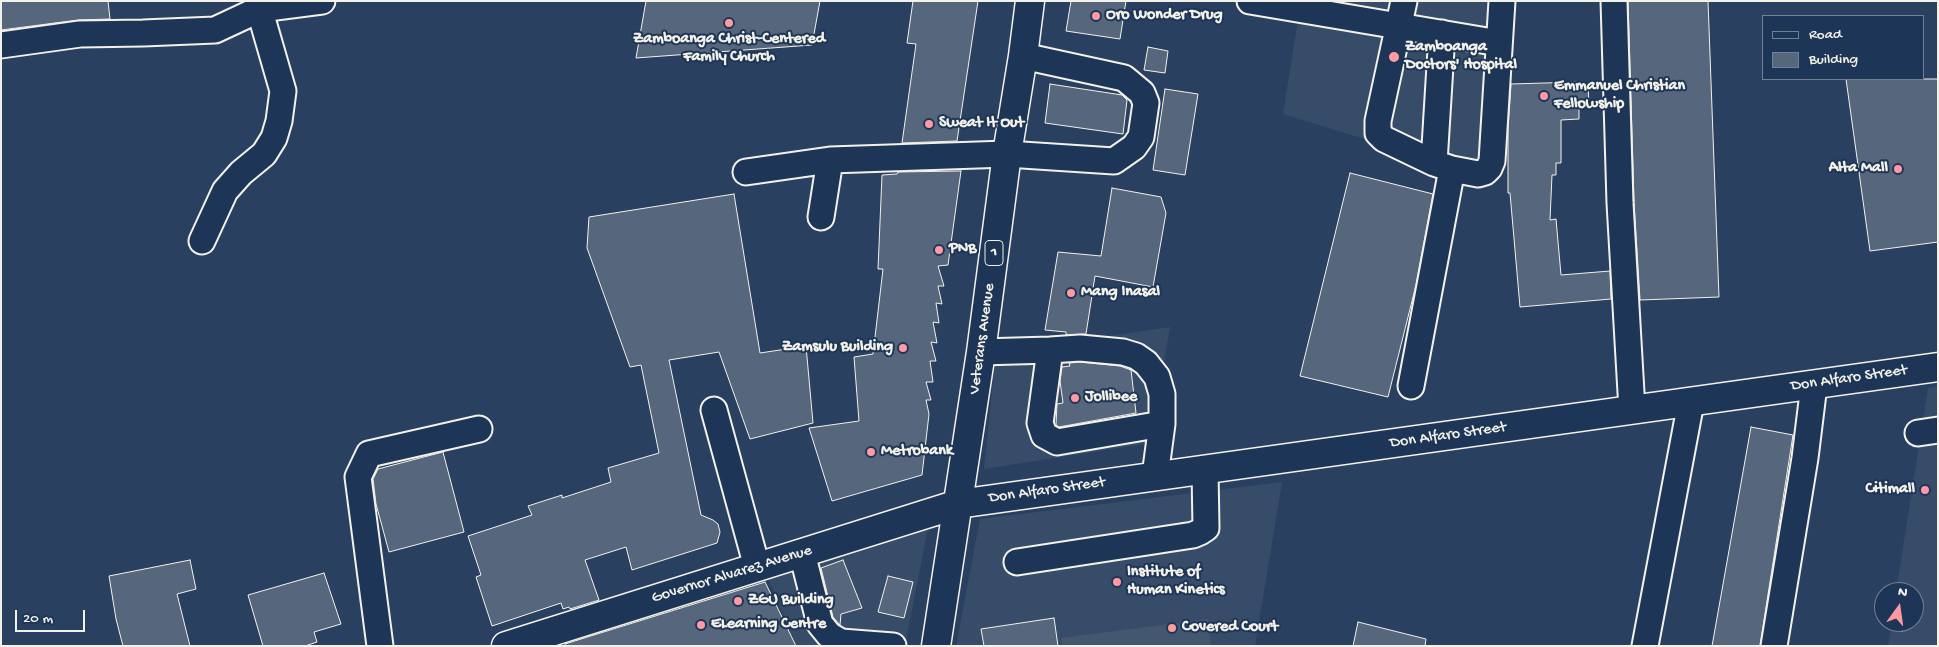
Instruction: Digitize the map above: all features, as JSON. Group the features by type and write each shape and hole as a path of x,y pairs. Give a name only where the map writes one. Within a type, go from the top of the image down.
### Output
{"main road":[{"name":"Veterans Avenue","path":"936,646 982,352 1007,154 1030,1"},
{"name":"Don Alfaro Street","path":"958,504 1938,367"},
{"name":"Governor Alvarez Avenue","path":"506,646 958,504"}],"lane":[{"path":"1,44 80,34 215,30 258,5 322,1"},
{"path":"1250,1 1401,13 1442,33 1499,43"},
{"path":"1401,13 1378,121 1378,133 1384,139 1443,166 1478,174 1485,172 1492,161 1502,1"},
{"path":"1614,1 1620,203 1632,410"},
{"path":"202,242 225,191 264,154 274,138 279,122 283,91 258,5"},
{"path":"1411,386 1443,166 1442,33"},
{"path":"746,172 830,160 1007,154 1114,161 1134,147 1140,137 1146,103 1142,93 1124,78 1023,56"},
{"path":"821,217 830,160"},
{"path":"982,352 1089,348 1123,352 1136,356 1146,363 1157,377 1162,394 1162,424 1156,476"},
{"path":"1050,350 1040,423 1044,435 1057,442 1162,424"},
{"path":"1774,646 1805,458 1814,384"},
{"path":"1645,646 1691,402"},
{"path":"714,410 758,567"},
{"path":"380,646 358,477 369,454 479,429"},
{"path":"1017,562 1192,535 1200,532 1206,528 1205,470"},
{"path":"802,553 820,624 829,635 841,642 893,646"}],"shaded area":[{"name":"Zamboanga Doctors' Hospital","path":"1301,1 1498,1 1491,178 1283,114"},
{"name":"Jollibee","path":"1170,327 1150,443 984,469 996,353"},
{"name":"Citimall","path":"1938,386 1938,646 1888,646 1890,632 1924,632 1924,582 1898,582 1928,388"},
{"name":"Institute of Human Kinetics","path":"1282,482 1255,646 956,646 980,519"},
{"path":"928,528 905,646 796,646 768,578"},
{"name":"Covered Court","path":"1208,619 1211,646 1062,646 1061,638"}],"building":[{"path":"1,1 108,1 110,19 78,20 1,30"},
{"name":"Zamboanga Christ-Centered Family Church","path":"646,1 820,1 812,45 636,58"},
{"path":"913,1 978,1 957,141 902,143 916,44 907,43"},
{"name":"Oro Wonder Drug","path":"1071,1 1126,1 1120,39 1066,31"},
{"path":"1628,1 1708,1 1719,297 1640,300 1634,202"},
{"path":"1148,47 1168,51 1165,73 1144,70"},
{"name":"Alta Mall","path":"1938,79 1938,242 1870,251 1846,80"},
{"path":"1578,82 1578,86 1588,85 1589,105 1579,106 1579,119 1561,120 1561,163 1556,163 1556,175 1552,175 1550,220 1556,219 1561,275 1610,271 1611,299 1520,307 1510,193 1508,193 1508,129 1511,84"},
{"path":"1050,84 1122,95 1127,100 1123,134 1045,123"},
{"path":"1165,89 1198,94 1185,175 1153,170"},
{"path":"961,171 948,265 938,266 944,286 938,286 942,304 936,303 939,323 933,322 937,343 931,342 936,361 930,361 933,382 926,382 931,400 926,400 929,414 922,475 832,501 809,428 859,421 854,357 873,354 883,269 878,269 882,175 897,174 898,172"},
{"path":"1350,173 1433,194 1416,285 1388,397 1300,376"},
{"path":"1112,188 1161,197 1166,213 1153,287 1095,276 1086,334 1066,335 1066,332 1045,330 1058,252 1101,256"},
{"path":"734,194 760,353 806,346 813,423 750,439 719,352 669,360 701,515 718,524 720,532 717,543 632,570 626,547 585,560 599,600 570,609 569,607 563,609 561,603 492,626 476,577 481,575 468,536 532,515 528,506 562,495 562,498 611,482 608,468 659,453 641,365 630,367 587,248 589,217"},
{"path":"1080,362 1120,366 1131,370 1136,413 1059,427 1056,425 1057,404 1063,403 1060,381 1062,367 1070,366 1069,363"},
{"path":"1751,427 1793,435 1760,646 1712,646"},
{"path":"443,452 464,532 389,552 376,504 373,479 378,469"},
{"path":"190,560 196,589 177,594 190,646 123,646 116,619 109,576"},
{"path":"843,560 862,608 841,614 840,625 833,617 821,568"},
{"path":"324,573 341,624 314,632 317,642 305,646 263,646 248,595"},
{"path":"888,576 913,582 904,618 878,612"},
{"name":"ZGU Building","path":"765,582 796,646 565,646 565,644"},
{"path":"1054,618 1058,646 984,646 981,629"},
{"path":"1358,622 1426,639 1425,646 1353,646"}],"place":[{"name":"Oro Wonder Drug","path":"1096,16"},
{"name":"Zamboanga Christ-Centered Family Church","path":"729,23"},
{"name":"Zamboanga Doctors' Hospital","path":"1394,57"},
{"name":"Emmanuel Christian Fellowship","path":"1544,96"},
{"name":"Sweat It Out","path":"929,124"},
{"name":"Alta Mall","path":"1898,169"},
{"name":"PNB","path":"939,250"},
{"name":"Mang Inasal","path":"1071,293"},
{"name":"Zamsulu Building","path":"903,348"},
{"name":"Jollibee","path":"1075,398"},
{"name":"Metrobank","path":"871,452"},
{"name":"Citimall","path":"1925,490"},
{"name":"Institute of Human Kinetics","path":"1117,582"},
{"name":"ZGU Building","path":"738,601"},
{"name":"ELearning Centre","path":"701,625"},
{"name":"Covered Court","path":"1172,628"}]}
